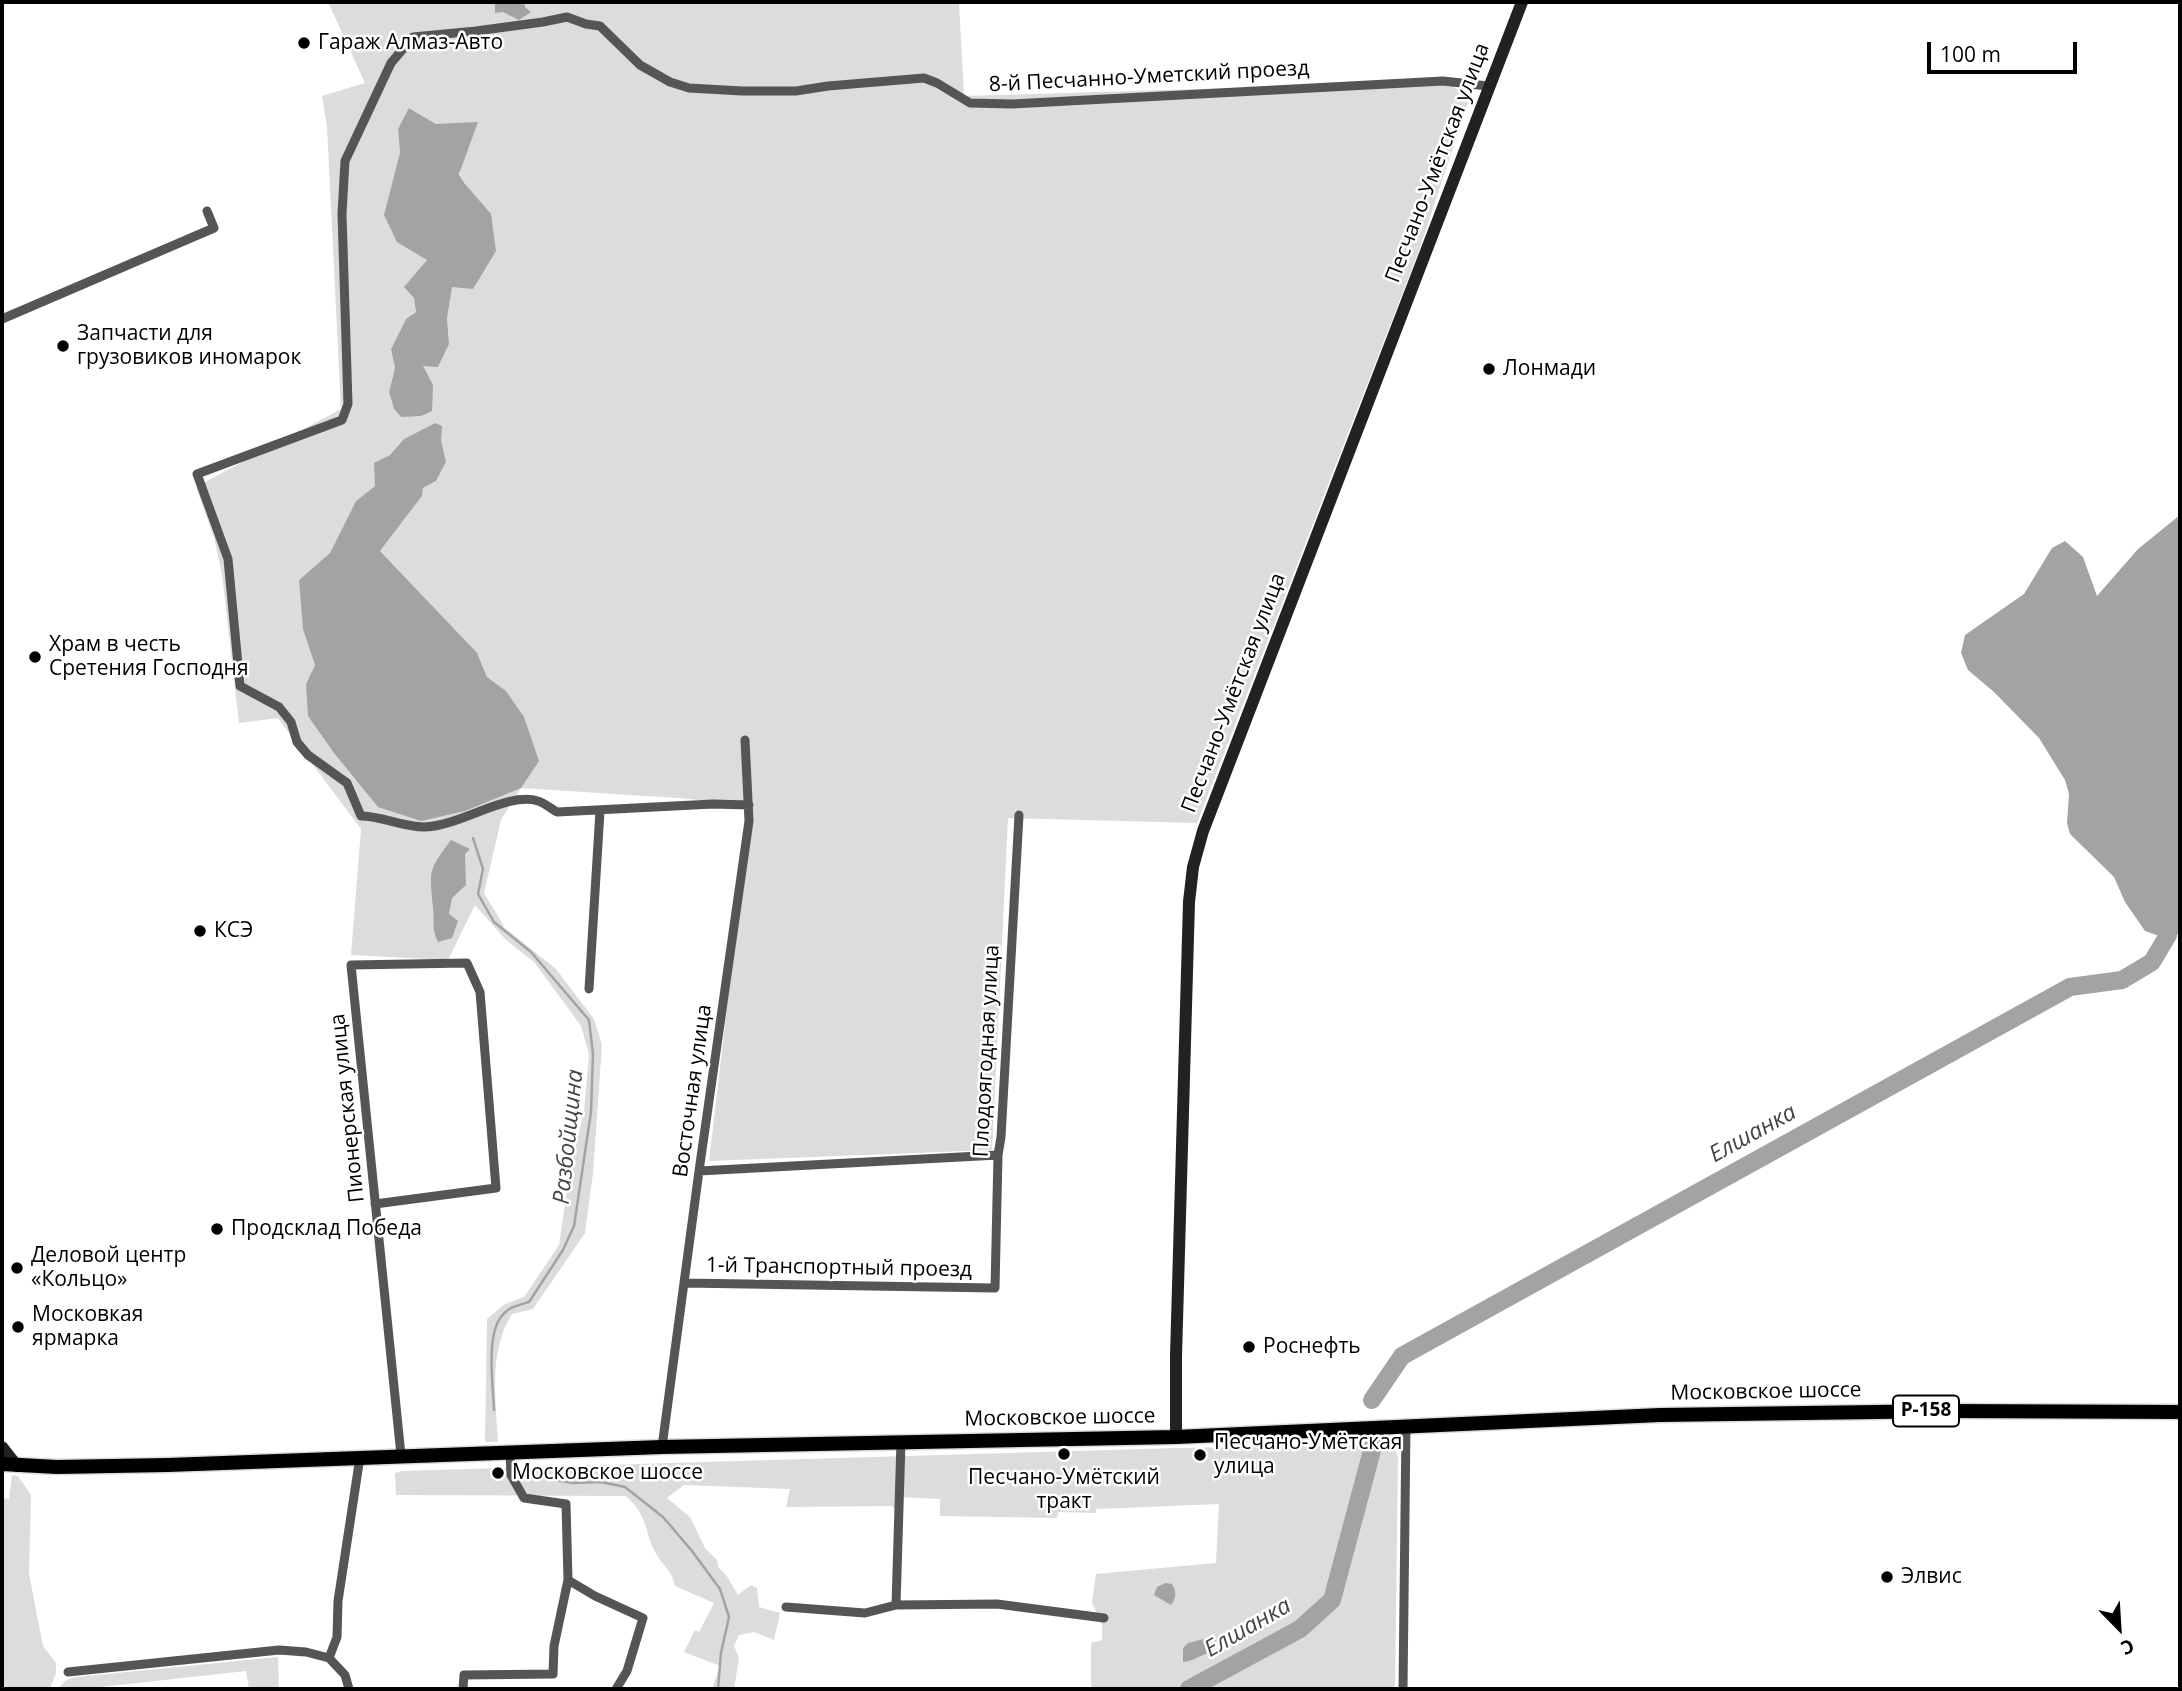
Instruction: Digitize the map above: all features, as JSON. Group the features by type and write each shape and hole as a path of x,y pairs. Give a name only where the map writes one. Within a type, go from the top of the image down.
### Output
{"main road":[{"name":"Песчано-Умётская улица","path":"1176,1437 1175,1356 1189,902 1193,867 1202,831 1521,2"},
{"name":"Московское шоссе","path":"2,1464 168,1465 662,1447 1176,1437 1660,1415 1949,1410 2180,1412"},
{"path":"2,1447 17,1466"}],"street":[{"name":"8-й Песчанно-Уметский проезд","path":"600,811 557,812 538,801 516,799 477,814 427,827 396,824 372,816 361,816 347,783 308,755 297,741 291,722 279,706 240,686 228,559 197,474 342,420 348,404 342,214 345,161 391,63 413,37 476,31 567,17 600,26 640,65 670,82 689,88 796,91 924,78 970,103 1012,104 1443,81 1488,86"},
{"path":"2,319 214,228 207,211"},
{"name":"Восточная улица","path":"662,1447 749,821 745,740"},
{"path":"589,989 600,811 713,804 748,805"},
{"name":"Плодоягодная улица","path":"995,1289 998,1155 1019,815"},
{"name":"Пионерская улица","path":"375,1204 496,1188 480,992 467,963 351,965 375,1204 401,1455"},
{"path":"699,1171 998,1155"},
{"name":"1-й Транспортный проезд","path":"684,1283 995,1289"},
{"path":"1400,1425 1403,1689"},
{"path":"896,1605 901,1442"},
{"path":"463,1689 464,1675 553,1674 554,1646 568,1580 566,1504 524,1498 511,1475 510,1452"},
{"path":"329,1658 337,1637 338,1601 360,1457"},
{"path":"568,1580 643,1618 626,1671 616,1689"},
{"path":"786,1607 865,1613 896,1605 997,1604 1104,1618"},
{"path":"68,1672 279,1650 306,1652 329,1658 345,1675 349,1689"}],"shaded area":[{"path":"328,2 959,2 964,96 1266,87 1439,78 1470,97 1418,253 1197,823 1008,818 992,1150 709,1161 751,805 521,788 501,820 484,893 505,928 556,969 594,1019 602,1045 593,1173 585,1233 533,1309 512,1314 504,1329 495,1376 498,1442 485,1442 487,1319 505,1304 524,1297 559,1245 570,1170 584,1111 589,1054 581,1026 535,963 505,939 475,905 448,960 351,955 361,829 278,718 239,723 222,574 214,538 196,487 341,409 327,127 322,96 365,83","holes":["410,108 436,124 465,184 447,318 449,344 422,365 401,417 394,409 389,392 395,368 391,349 406,319 416,312 414,298 405,287 427,260 415,252 400,153 398,129","435,423 446,462 436,481 423,488 422,496 380,551 476,653 487,677 506,691 306,684 315,665 299,580 330,553 356,501 375,486 375,463 390,455 404,439"]},
{"path":"495,2 524,2 531,12 519,20 503,12 495,13"},
{"path":"409,108 436,124 478,122 459,174 491,214 496,251 473,289 452,287 447,318 449,344 438,367 423,366 433,385 432,411 421,416 401,417 394,409 389,392 395,368 391,349 406,319 416,312 414,298 404,287 427,260 397,242 384,215 400,153 398,129"},
{"path":"435,423 442,426 441,440 446,462 436,481 423,488 422,496 380,551 477,653 487,677 506,691 524,717 539,761 521,788 465,811 421,821 378,807 308,716 306,684 315,665 303,629 299,580 330,553 356,501 375,486 374,463 390,455 404,439"},
{"path":"2180,515 2180,934 2159,936 2145,931 2125,902 2114,877 2070,834 2067,823 2069,794 2065,780 2039,738 1968,670 1961,653 1965,635 2024,594 2052,548 2065,541 2083,557 2097,596 2138,549"},
{"path":"451,840 470,849 465,854 466,885 452,898 449,914 458,921 452,938 438,942 434,929 431,878 434,866"},
{"path":"1394,1447 1398,1457 1395,1689 1091,1689 1091,1643 1102,1640 1102,1625 1092,1603 1096,1574 1216,1563 1219,1504 1096,1509 1096,1513 1058,1512 1057,1518 940,1516 940,1499 901,1497 901,1512 891,1506 786,1507 790,1489 684,1485 667,1498 690,1517 705,1548 717,1560 718,1567 738,1595 751,1585 757,1588 759,1607 780,1613 774,1640 754,1632 739,1635 734,1646 739,1658 734,1689 712,1689 720,1666 684,1652 695,1630 699,1632 714,1603 675,1586 671,1574 653,1548 643,1519 626,1496 396,1495 395,1473 1177,1448"},
{"path":"12,1475 18,1476 31,1495 29,1574 43,1646 56,1663 56,1673 50,1689 2,1689 2,1498 9,1499"},
{"path":"1165,1583 1172,1584 1175,1589 1175,1598 1171,1605 1154,1595 1157,1587"},
{"path":"1208,1638 1216,1640 1211,1652 1183,1662 1183,1648 1188,1643"},
{"path":"278,1657 279,1689 249,1689 246,1671 83,1689 58,1689 66,1680 76,1677"}],"waterway":[{"name":"Разбойщина","path":"473,838 483,869 478,894 494,922 531,952 589,1020 593,1054 591,1112 574,1226 563,1250 529,1302 507,1311 496,1325 491,1362 494,1410"},
{"name":"Елшанка","path":"1372,1400 1402,1356 2070,987 2122,980 2152,962 2168,935"},
{"name":"Елшанка","path":"1189,1689 1300,1629 1332,1600 1374,1443"},
{"name":"Разбойщина","path":"555,1480 573,1483 601,1482 625,1487 663,1517 692,1551 720,1589 729,1617 721,1653 718,1689"}],"place":[{"name":"Гараж Алмаз-Авто","path":"304,43"},
{"name":"Запчасти для грузовиков иномарок","path":"63,346"},
{"name":"Лонмади","path":"1489,369"},
{"name":"Храм в честь Сретения Господня","path":"35,657"},
{"name":"КСЭ","path":"200,931"},
{"name":"Продсклад Победа","path":"217,1229"},
{"name":"Деловой центр «Кольцо»","path":"17,1268"},
{"name":"Московкая ярмарка","path":"18,1327"},
{"name":"Роснефть","path":"1249,1347"},
{"name":"Песчано-Умётский тракт","path":"1064,1454"},
{"name":"Песчано-Умётская улица","path":"1200,1455"},
{"name":"Московское шоссе","path":"498,1473"},
{"name":"Элвис","path":"1887,1577"}]}
